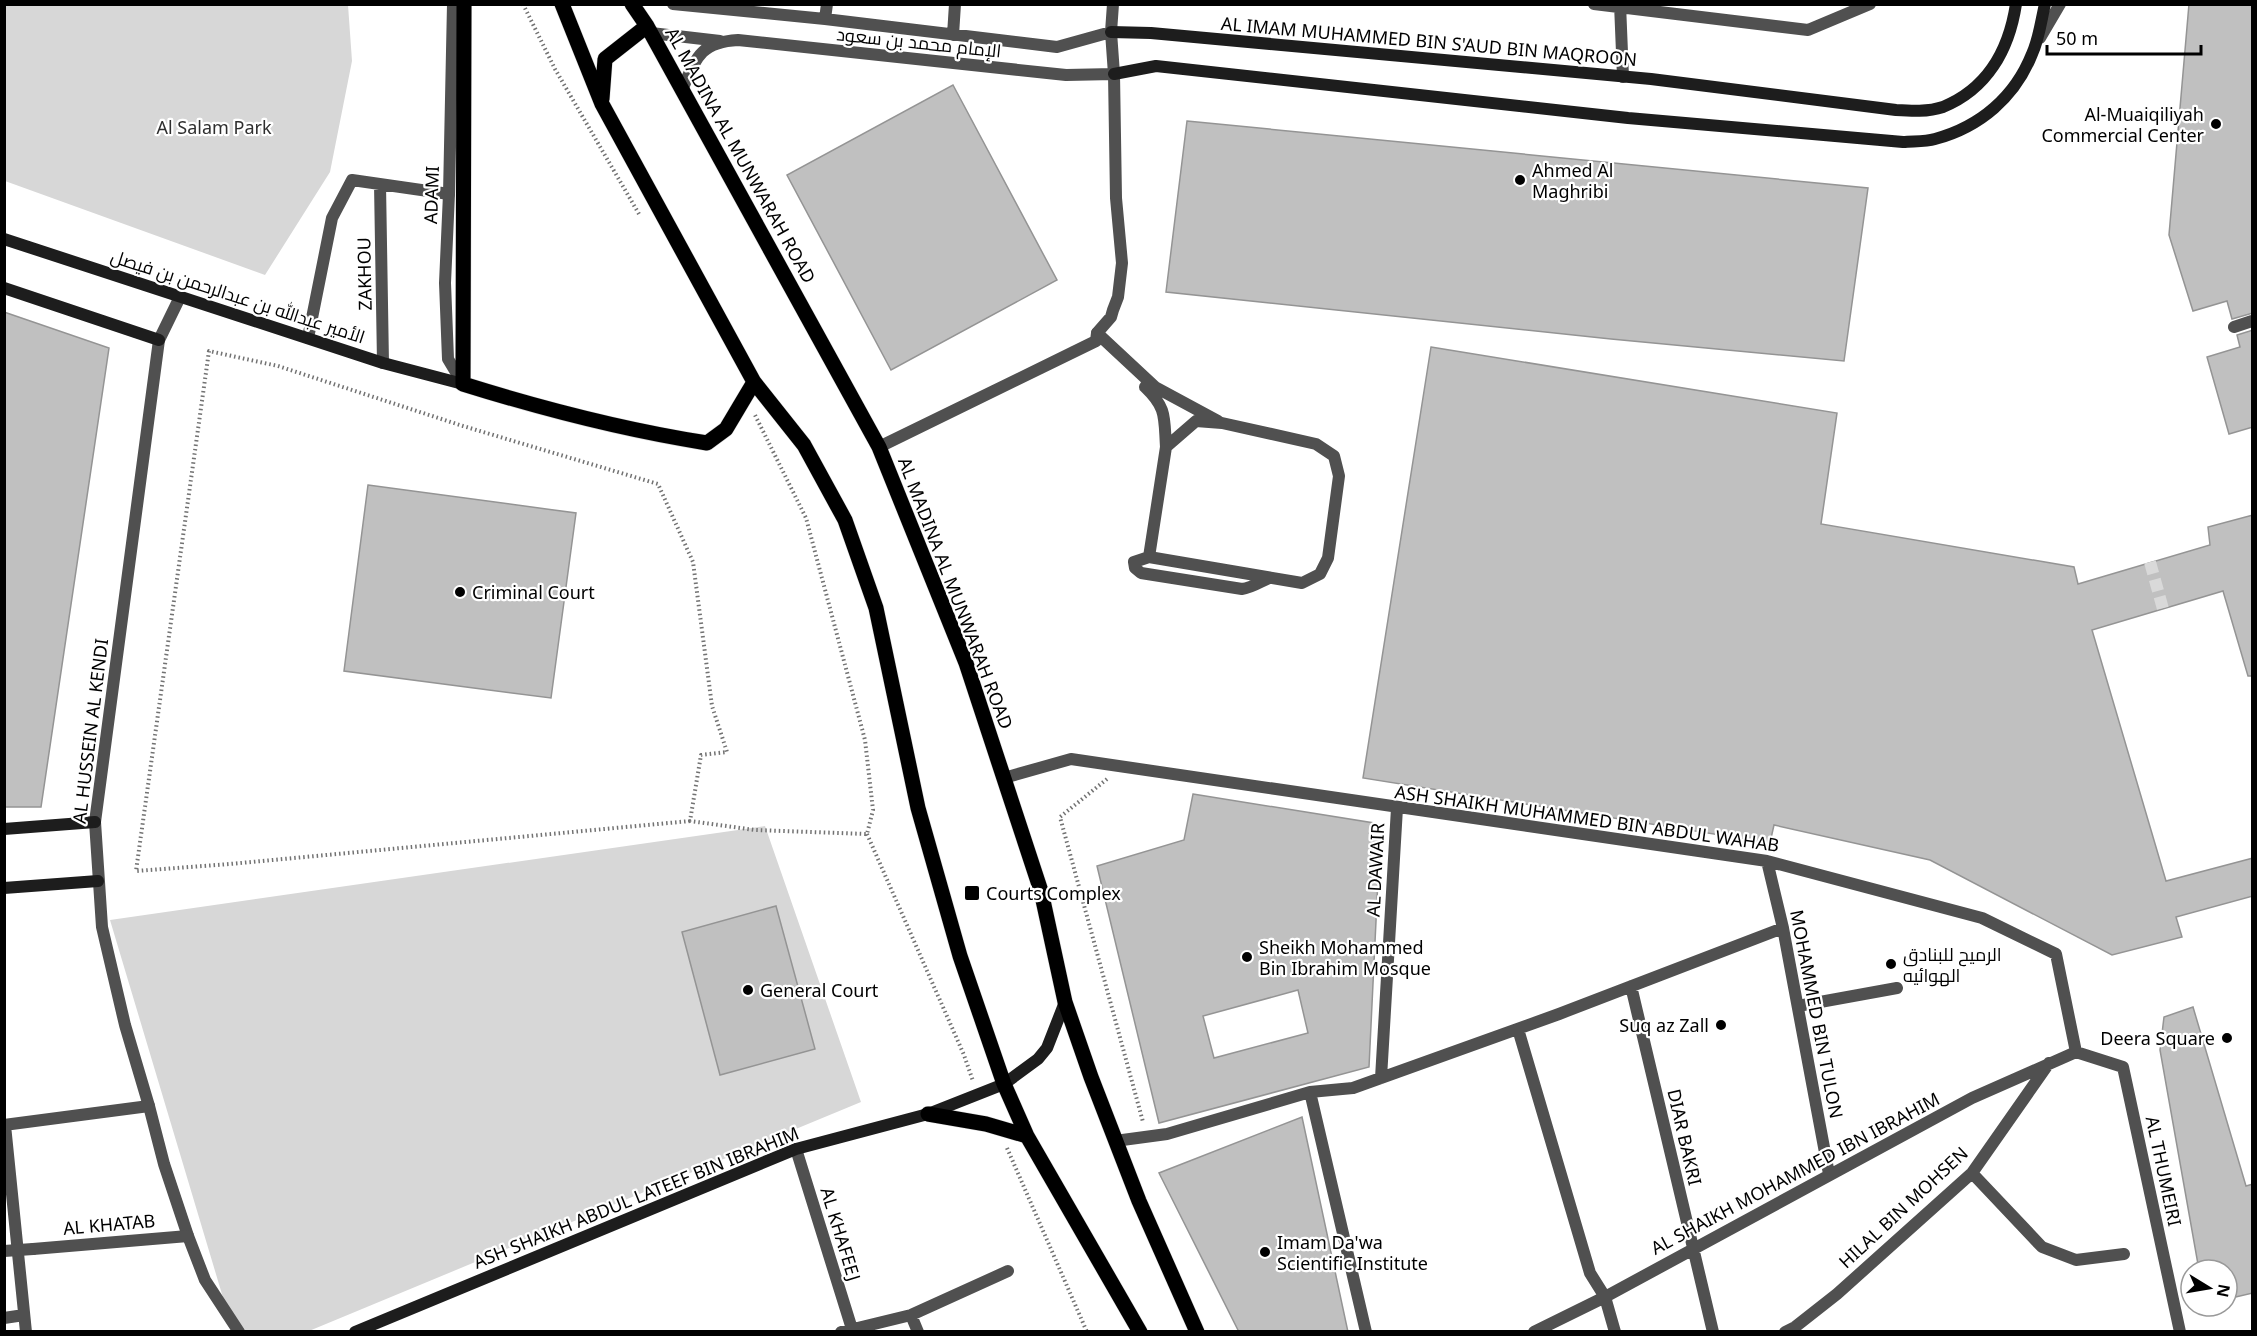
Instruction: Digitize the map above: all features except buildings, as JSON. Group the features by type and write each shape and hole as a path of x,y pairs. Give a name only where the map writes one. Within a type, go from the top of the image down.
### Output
{"main road":[{"path":"464,4 463,384 539,408 669,437 707,443 726,429 754,382"},
{"path":"562,4 602,104 754,382 804,445 845,520 876,608 921,820 960,956 1004,1084 1027,1136 1140,1332"},
{"name":"AL MADINA AL MUNWARAH ROAD","path":"632,4 649,30 879,447 966,663 1041,891 1065,1002 1115,1141 1197,1332"},
{"path":"602,104 605,59 649,30"},
{"path":"928,1114 986,1124 1027,1136"}],"street":[{"name":"ADAMI","path":"453,4 446,283 448,359 463,384"},
{"name":"AL IMAM MUHAMMED BIN S'AUD BIN MAQROON","path":"673,4 1057,46 1111,32 1151,33 1623,76 1919,111 1942,107 1977,86 1991,72 2007,43 2016,4"},
{"path":"825,19 827,4"},
{"path":"953,35 955,4"},
{"path":"879,447 984,397 1096,337 1111,317 1118,297 1122,262 1116,198 1111,32 1113,4"},
{"path":"1594,4 1808,30 1870,4"},
{"path":"2033,52 2046,4"},
{"path":"1114,74 1156,66 1628,118 1903,142 1933,140 1964,129 1985,116 2005,99 2020,78 2060,4"},
{"path":"1620,6 1623,76"},
{"name":"الإمام محمد بن سعود","path":"649,30 720,41 738,40 1066,75 1114,74"},
{"path":"682,90 699,54 720,41"},
{"path":"308,338 332,218 352,180 449,194"},
{"name":"ZAKHOU","path":"380,184 384,363"},
{"name":"الأمير عبدالله بن عبدالرحمن بن فيصل","path":"4,239 384,363 463,384"},
{"path":"4,288 159,340"},
{"name":"AL HUSSEIN AL KENDI","path":"180,297 159,340 95,822 98,881 102,927 125,1025 150,1106 164,1164 205,1280 239,1332"},
{"path":"2234,327 2253,321"},
{"path":"1096,337 1155,387 1222,423"},
{"path":"1096,337 1158,400 1163,409 1166,447 1149,557"},
{"path":"1166,447 1196,422 1222,423 1316,444 1334,456 1339,476 1328,558 1320,574 1302,583 1149,557 1134,562 1141,573 1242,589 1269,578"},
{"name":"ASH SHAIKH MUHAMMED BIN ABDUL WAHAB","path":"1004,777 1071,759 1767,861 1982,918 2056,954 2076,1052"},
{"name":"AL DAWAIR","path":"1381,1078 1397,808"},
{"path":"4,829 95,822"},
{"name":"MOHAMMED BIN TULON","path":"1767,861 1783,928 1829,1174"},
{"path":"4,888 98,881"},
{"path":"1115,1141 1167,1134 1310,1092 1353,1088 1559,1014 1783,928"},
{"name":"DIAR BAKRI","path":"1630,986 1713,1332"},
{"path":"1798,1006 1897,988"},
{"name":"ASH SHAIKH ABDUL LATEEF BIN IBRAHIM","path":"354,1332 796,1149 928,1114 1004,1084 1038,1059 1047,1048 1065,1002"},
{"path":"1518,1029 1590,1273 1605,1297 1615,1332"},
{"name":"AL SHAIKH MOHAMMED IBN IBRAHIM","path":"1534,1332 1605,1297 1972,1098 2076,1052"},
{"name":"AL THUMEIRI","path":"2076,1052 2123,1067 2180,1332"},
{"name":"HILAL BIN MOHSEN","path":"1785,1332 1795,1327 1837,1293 1972,1173 2050,1062"},
{"path":"1310,1092 1366,1332"},
{"path":"26,1332 5,1125 150,1106"},
{"name":"AL KHAFEEJ","path":"796,1149 846,1330"},
{"path":"1972,1173 2042,1247 2076,1260 2124,1254"},
{"name":"AL KHATAB","path":"4,1251 188,1236"},
{"path":"846,1330 911,1315 1008,1271"},
{"path":"4,1318 24,1315"},
{"path":"911,1315 918,1332"}],"path":[{"path":"523,4 555,69 640,214"},
{"path":"690,821 701,755 727,752 712,706 693,562 658,484 463,426 278,366 209,351 136,871 690,821 755,830 867,834"},
{"path":"767,437 806,518 865,740 873,810 867,834 964,1055"},
{"path":"1123,767 1060,818 1148,1137"},
{"path":"999,1143 1007,1147 1087,1332"}],"green space":[{"name":"Al Salam Park","path":"5,4 348,5 352,61 330,172 265,275 5,181"},
{"path":"765,826 861,1102 309,1331 233,1331 110,920"}],"tunnel":[{"path":"2150,562 2163,609"}],"place":[{"name":"Al-Muaiqiliyah Commercial Center","path":"2216,124"},
{"name":"Ahmed Al Maghribi","path":"1520,180"},
{"name":"Criminal Court","path":"460,592"},
{"name":"Courts Complex","path":"972,893"},
{"name":"Sheikh Mohammed Bin Ibrahim Mosque","path":"1247,957"},
{"name":"الرميح للبنادق الهوائيه","path":"1891,964"},
{"name":"General Court","path":"748,990"},
{"name":"Suq az Zall","path":"1721,1025"},
{"name":"Deera Square","path":"2227,1038"},
{"name":"Imam Da'wa Scientific Institute","path":"1265,1252"}]}
